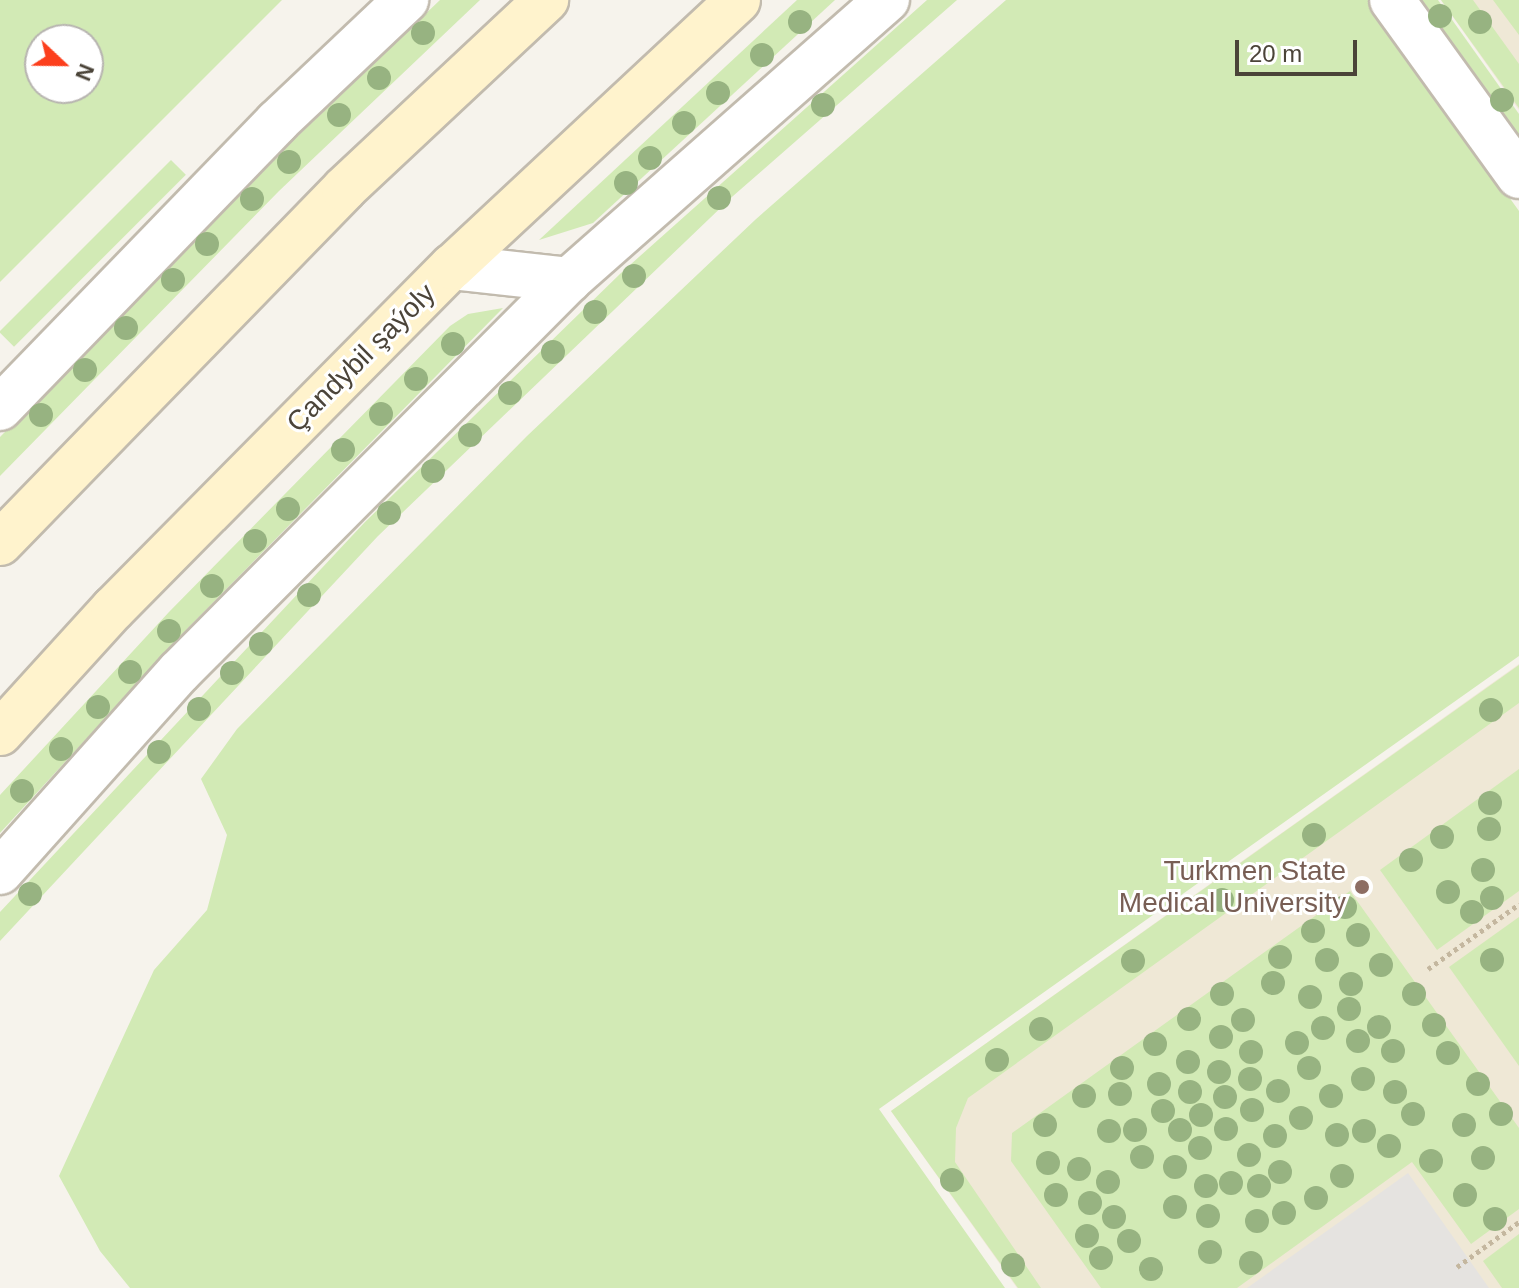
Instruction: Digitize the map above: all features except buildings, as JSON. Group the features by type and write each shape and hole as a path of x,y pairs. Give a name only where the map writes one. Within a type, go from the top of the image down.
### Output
{"main road":[{"path":"0,543 344,189 546,0"},
{"name":"Çandybil şaýoly","path":"0,733 113,609 452,267 738,0"}],"street":[{"path":"0,408 266,133 406,0"},
{"path":"0,872 179,672 569,280 887,0"},
{"path":"1392,0 1519,176"},
{"path":"452,267 569,280"}],"path":[{"path":"1428,969 1519,904"},
{"path":"1457,1267 1519,1222"}],"shaded area":[{"path":"1441,0 1519,0 1519,110"},
{"name":"Turkmen State Medical University","path":"1519,664 1519,1288 1017,1288 891,1111"},
{"path":"1408,1173 1489,1288 1247,1288"}],"green space":[{"path":"0,0 282,0 0,282"},
{"path":"440,0 480,0 279,191 0,476 0,437 260,172"},
{"path":"797,0 835,0 593,223 539,240"},
{"path":"927,0 957,0 733,196 378,536 0,941 0,912 365,522 621,273"},
{"path":"1006,0 1368,0 1519,211 1519,656 879,1109 1005,1288 130,1288 100,1251 59,1176 154,970 207,910 227,835 201,779 237,729 527,436 755,220"},
{"path":"1420,0 1438,0 1519,114 1519,140"},
{"path":"1441,0 1473,0 1519,64 1519,108"},
{"path":"1493,0 1519,0 1519,35"},
{"path":"171,160 186,175 14,347 0,331"},
{"path":"503,308 187,629 0,833 0,795 169,612 450,326 468,314"},
{"path":"1519,665 1519,703 968,1098 956,1128 955,1162 1041,1288 1018,1288 891,1111"},
{"path":"1519,769 1519,891 1437,950 1380,870"},
{"path":"1350,891 1519,1128 1519,1209 1471,1244 1412,1162 1237,1288 1101,1288 1011,1161 1012,1133"},
{"path":"1519,917 1519,1066 1449,967"},
{"path":"1519,1234 1519,1288 1502,1288 1483,1261"}],"place":[{"name":"Turkmen State Medical University","path":"1362,887"}]}
